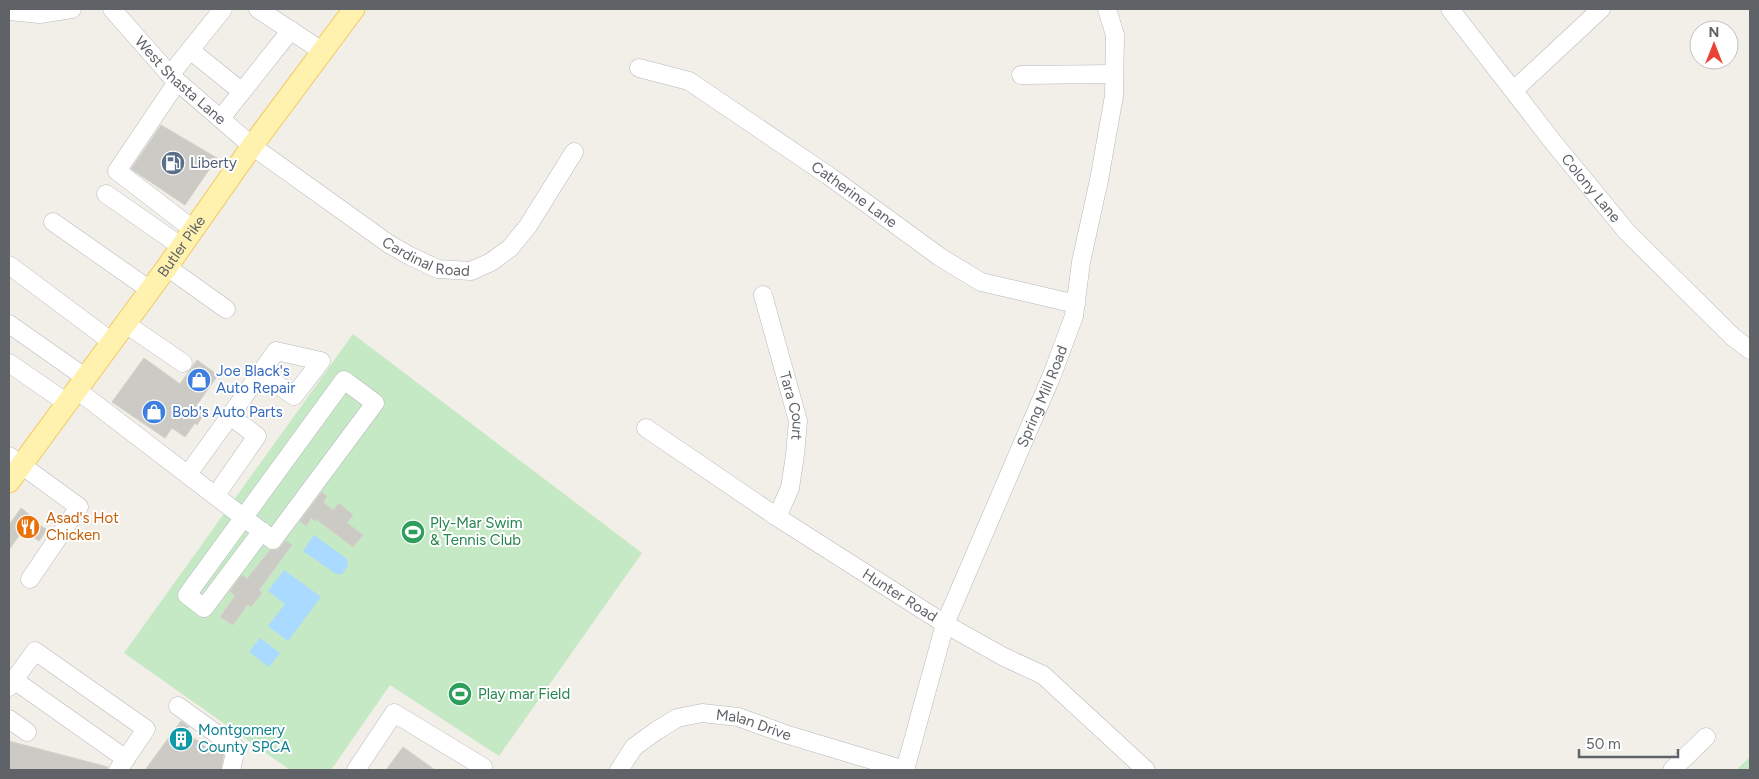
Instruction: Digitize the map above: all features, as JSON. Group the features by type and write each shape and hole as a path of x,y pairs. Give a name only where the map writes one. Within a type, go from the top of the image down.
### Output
{"main road":[{"name":"Butler Pike","path":"9,482 15,461 76,390 126,324 252,146 354,9"}],"street":[{"path":"9,12 40,14 72,9"},
{"name":"West Shasta Lane","path":"112,9 174,78 252,146"},
{"path":"194,230 117,171 190,50 223,9"},
{"path":"258,9 322,51"},
{"name":"Spring Mill Road","path":"905,770 945,624 1052,375 1074,316 1081,262 1099,180 1112,105 1115,35 1107,9"},
{"name":"Colony Lane","path":"1450,9 1627,232 1733,337 1750,350"},
{"path":"1514,90 1601,9"},
{"path":"221,118 291,30"},
{"path":"190,50 241,91"},
{"name":"Catherine Lane","path":"639,68 688,81 829,176 940,257 981,282 1076,304"},
{"path":"1021,75 1114,74"},
{"name":"Cardinal Road","path":"252,146 389,244 410,256 438,269 471,270 491,262 510,248 528,226 574,152"},
{"path":"106,194 182,247"},
{"path":"53,222 150,290"},
{"path":"9,265 112,342"},
{"path":"167,267 226,309"},
{"name":"Tara Court","path":"762,295 798,421 796,455 790,488 777,517"},
{"path":"9,324 76,390 188,474 216,496 244,517 262,531 272,540 375,403 344,380 244,517 187,595 204,608 262,531"},
{"path":"126,324 183,363"},
{"path":"9,363 76,390"},
{"path":"188,474 261,373"},
{"path":"216,496 257,436 230,416"},
{"name":"Hunter Road","path":"646,428 777,517 945,624 1004,658 1043,675 1146,770"},
{"path":"15,461 79,508 30,579"},
{"path":"34,651 146,729 122,764 11,683 34,651"},
{"path":"178,706 236,748 230,770"},
{"path":"356,770 394,713 483,767 481,770"},
{"name":"Malan Drive","path":"619,770 634,747 656,731 677,718 702,713 738,716 785,734 905,770"},
{"path":"9,719 27,732"},
{"path":"1672,770 1706,737"}],"green space":[{"name":"Ply-Mar Swim & Tennis Club","path":"353,334 642,553 499,756 390,685 331,770 290,770 124,653"},
{"path":"1750,757 1750,770 1736,770"}],"water":[{"path":"314,535 347,559 348,565 342,574 336,574 303,551"},
{"path":"284,570 321,597 288,641 268,626 285,604 268,591"},
{"path":"260,638 280,653 269,667 249,652"}],"building":[{"name":"Liberty","path":"161,125 217,158 185,205 131,169"},
{"path":"144,358 180,384 197,360 218,375 194,409 204,414 197,425 195,423 185,437 172,428 165,438 112,402"},
{"path":"322,492 327,496 323,502 333,510 339,503 353,515 347,523 363,535 353,547 316,519 315,521 311,518 306,526 300,521"},
{"name":"Asad's Hot Chicken","path":"21,508 30,515 29,517 47,530 39,541 23,530 9,550 9,525"},
{"path":"286,541 292,545 259,590 262,593 251,607 248,604 233,625 220,617 235,596 230,591 242,575 247,579 270,550 278,550"},
{"name":"Montgomery County SPCA","path":"181,721 189,727 185,732 212,751 215,746 224,752 221,770 145,770"},
{"path":"9,741 108,767 107,770 9,770"},
{"path":"403,747 435,770 386,770"}],"place":[{"name":"Liberty","path":"173,163"},
{"name":"Joe Black's Auto Repair","path":"199,380"},
{"name":"Bob's Auto Parts","path":"154,412"},
{"name":"Asad's Hot Chicken","path":"28,527"},
{"name":"Ply-Mar Swim & Tennis Club","path":"413,532"},
{"name":"Play mar Field","path":"460,694"},
{"name":"Montgomery County SPCA","path":"181,739"}]}
